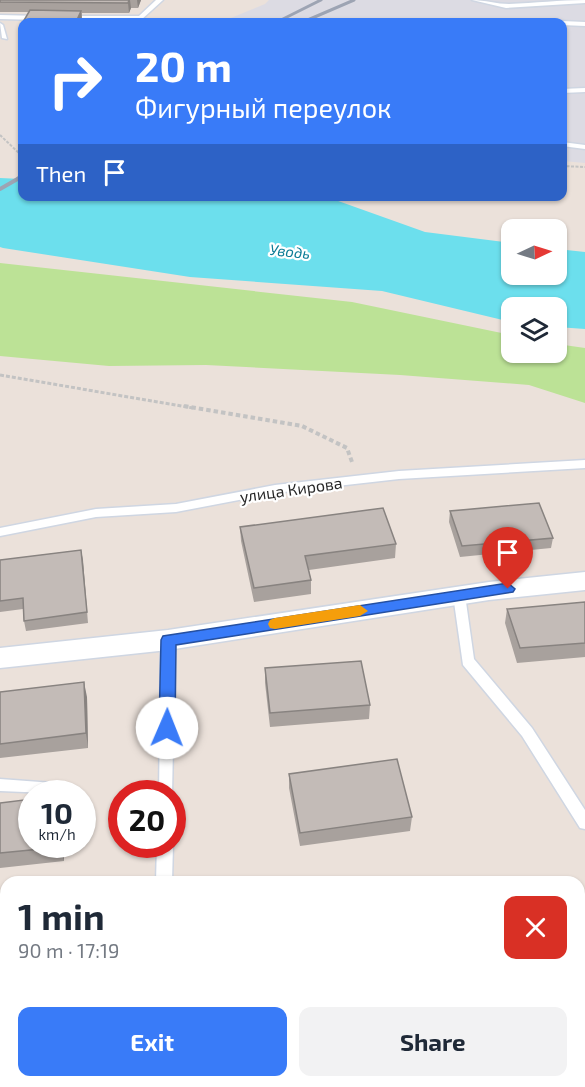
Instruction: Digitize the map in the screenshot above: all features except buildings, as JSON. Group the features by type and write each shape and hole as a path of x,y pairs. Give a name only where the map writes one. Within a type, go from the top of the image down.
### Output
{"street":[{"path":"0,658 168,640 459,595 585,580"}],"lane":[{"path":"58,18 141,18 160,0"},
{"path":"475,0 484,4 506,6 585,1"},
{"path":"0,17 47,18"},
{"path":"567,23 585,24"},
{"path":"0,25 6,38"},
{"path":"567,91 585,90"},
{"path":"567,145 585,147"},
{"name":"улица Кирова","path":"0,532 96,513 176,508 275,489 359,479 490,468 585,464"},
{"path":"459,595 468,661 526,732 585,823"},
{"path":"166,780 168,640"},
{"path":"0,785 18,786"},
{"path":"164,876 165,858"}],"path":[{"path":"0,135 18,152"},
{"path":"567,166 585,167"},
{"path":"0,375 302,426 347,448 359,479"}],"shaded area":[{"path":"269,0 585,0 585,163 567,161 567,18 231,18 265,4"}],"green space":[{"path":"0,263 352,302 501,333 501,363 567,363 567,345 585,348 585,403 529,385 400,375 206,365 109,366 0,356"}],"water":[{"name":"Уводь","path":"0,178 18,179 18,201 338,201 425,232 501,242 501,285 567,285 567,250 585,252 585,329 567,328 567,297 501,297 501,320 382,291 190,277 0,247"}],"railway":[{"path":"285,18 321,0"},
{"path":"312,18 354,0"},
{"path":"0,189 18,179"}],"slow traffic":[{"path":"275,624 360,611"}],"route":[{"path":"167,728 168,640 508,589"}]}
